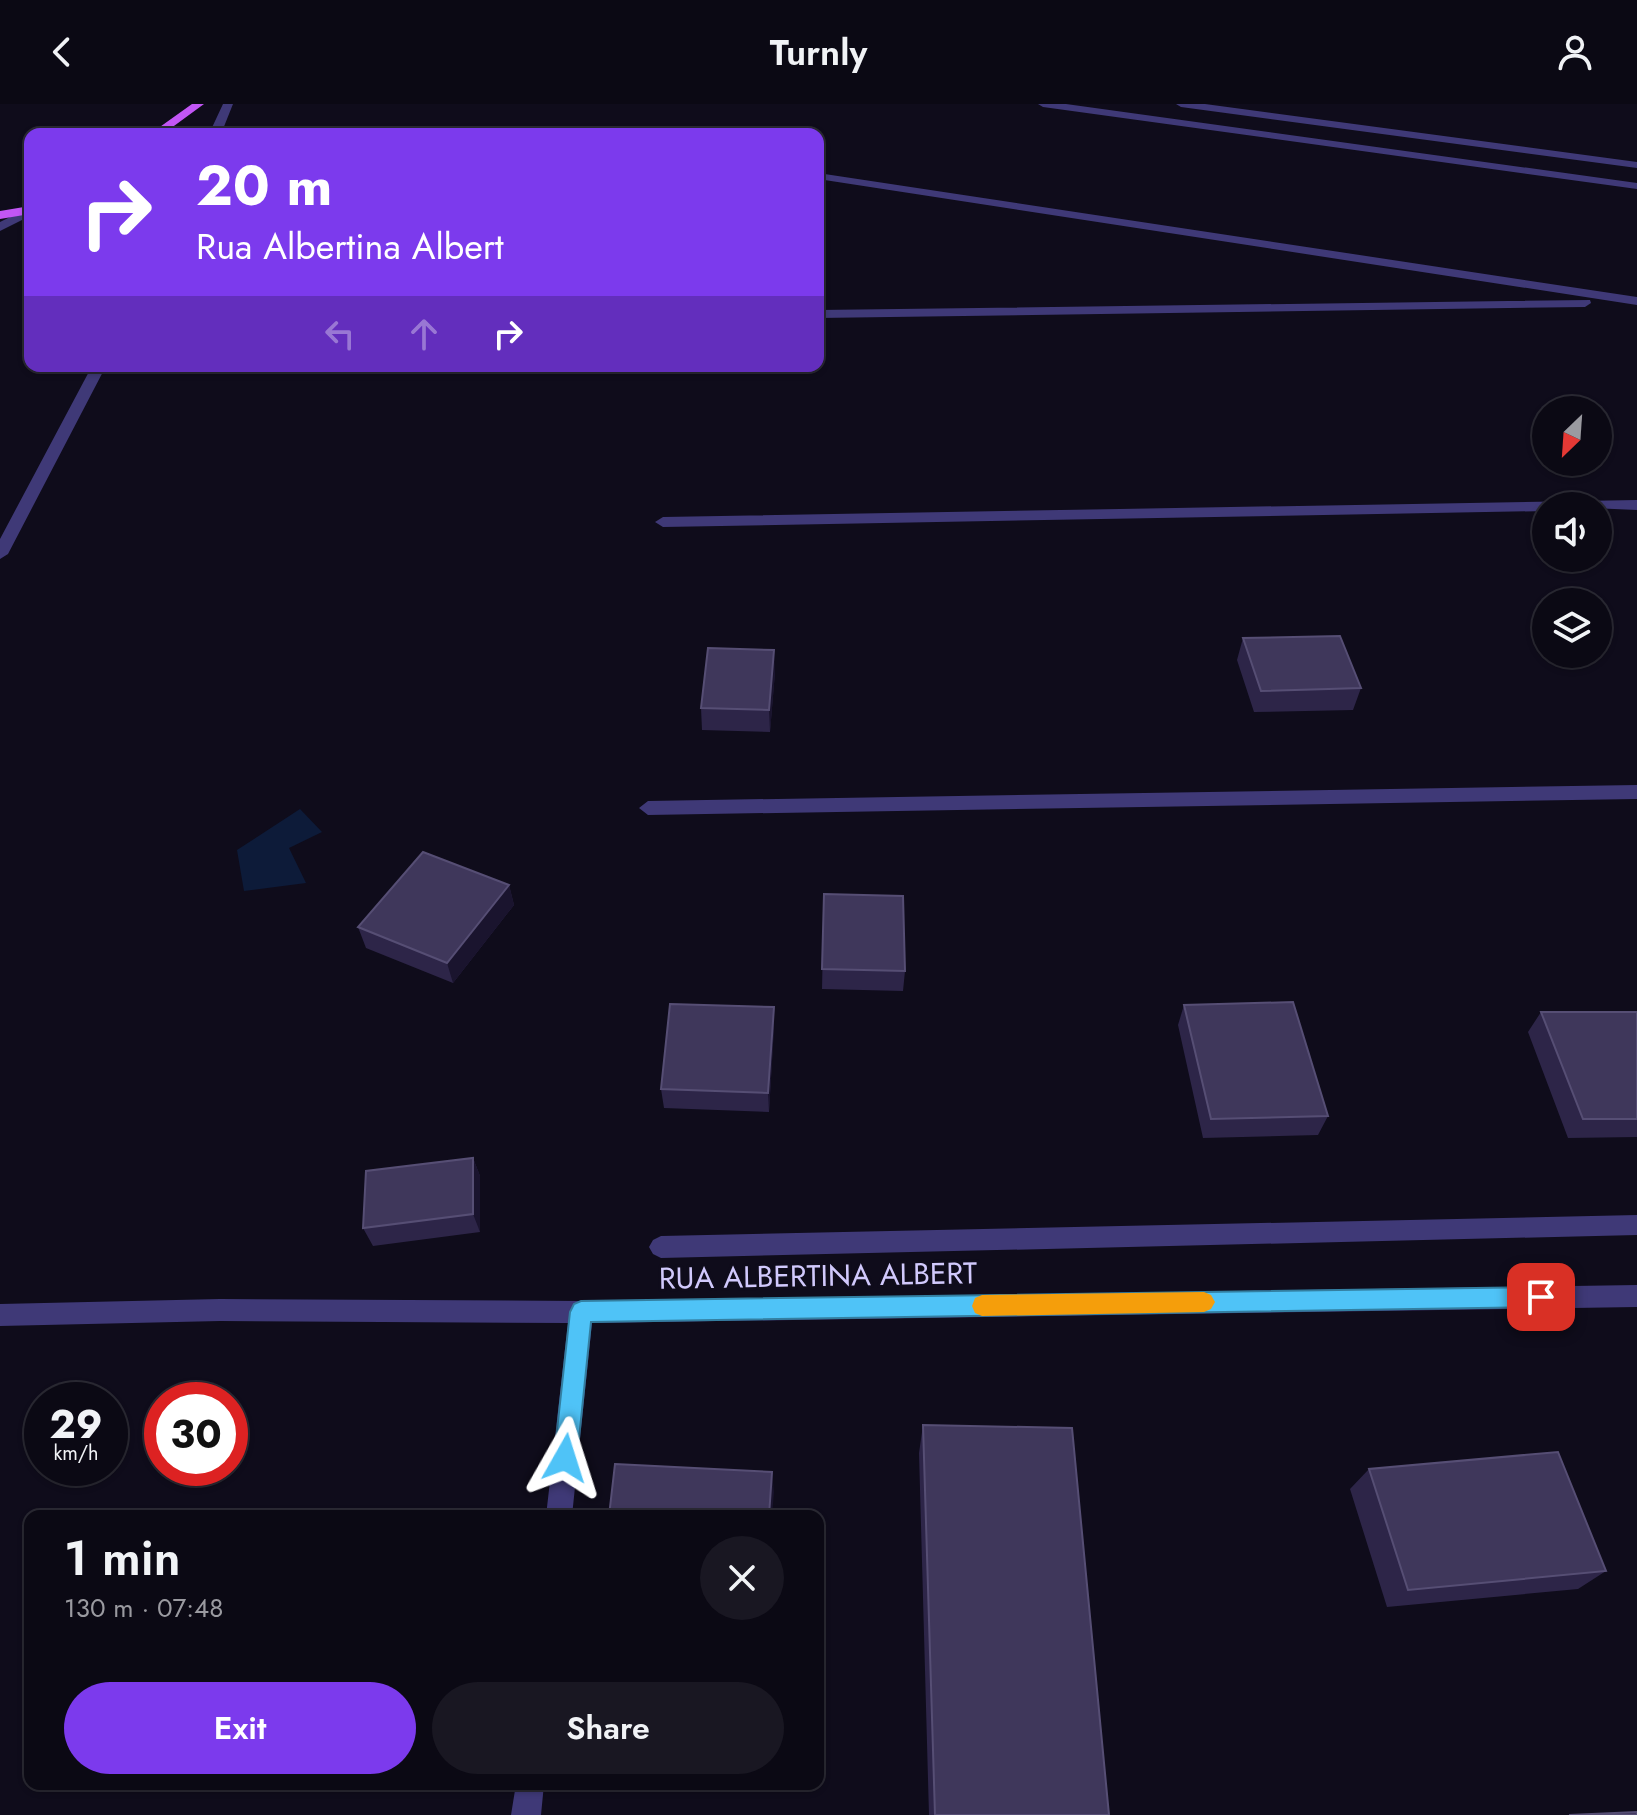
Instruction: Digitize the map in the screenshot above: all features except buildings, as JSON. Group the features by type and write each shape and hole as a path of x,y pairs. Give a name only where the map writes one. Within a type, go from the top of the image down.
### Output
{"main road":[{"path":"165,128 199,104"},
{"path":"0,215 24,211"}],"street":[{"path":"218,128 228,104"},
{"path":"1043,104 1637,186"},
{"path":"1181,104 1637,165"},
{"path":"824,177 1637,302"},
{"path":"0,227 24,213"},
{"path":"824,314 1637,302"},
{"path":"0,554 96,372"},
{"path":"1612,505 1637,505"},
{"path":"663,522 1532,506"},
{"path":"648,808 1637,792"},
{"path":"661,1247 1637,1225"},
{"name":"RUA ALBERTINA ALBERT","path":"0,1315 220,1310 581,1312 1637,1296"},
{"path":"560,1510 581,1312"},
{"path":"526,1815 529,1790"}],"water":[{"path":"300,809 322,832 289,848 306,883 244,891 237,850"}],"slow traffic":[{"path":"982,1306 1204,1302"}],"route":[{"path":"565,1458 581,1312 1541,1297"}]}
